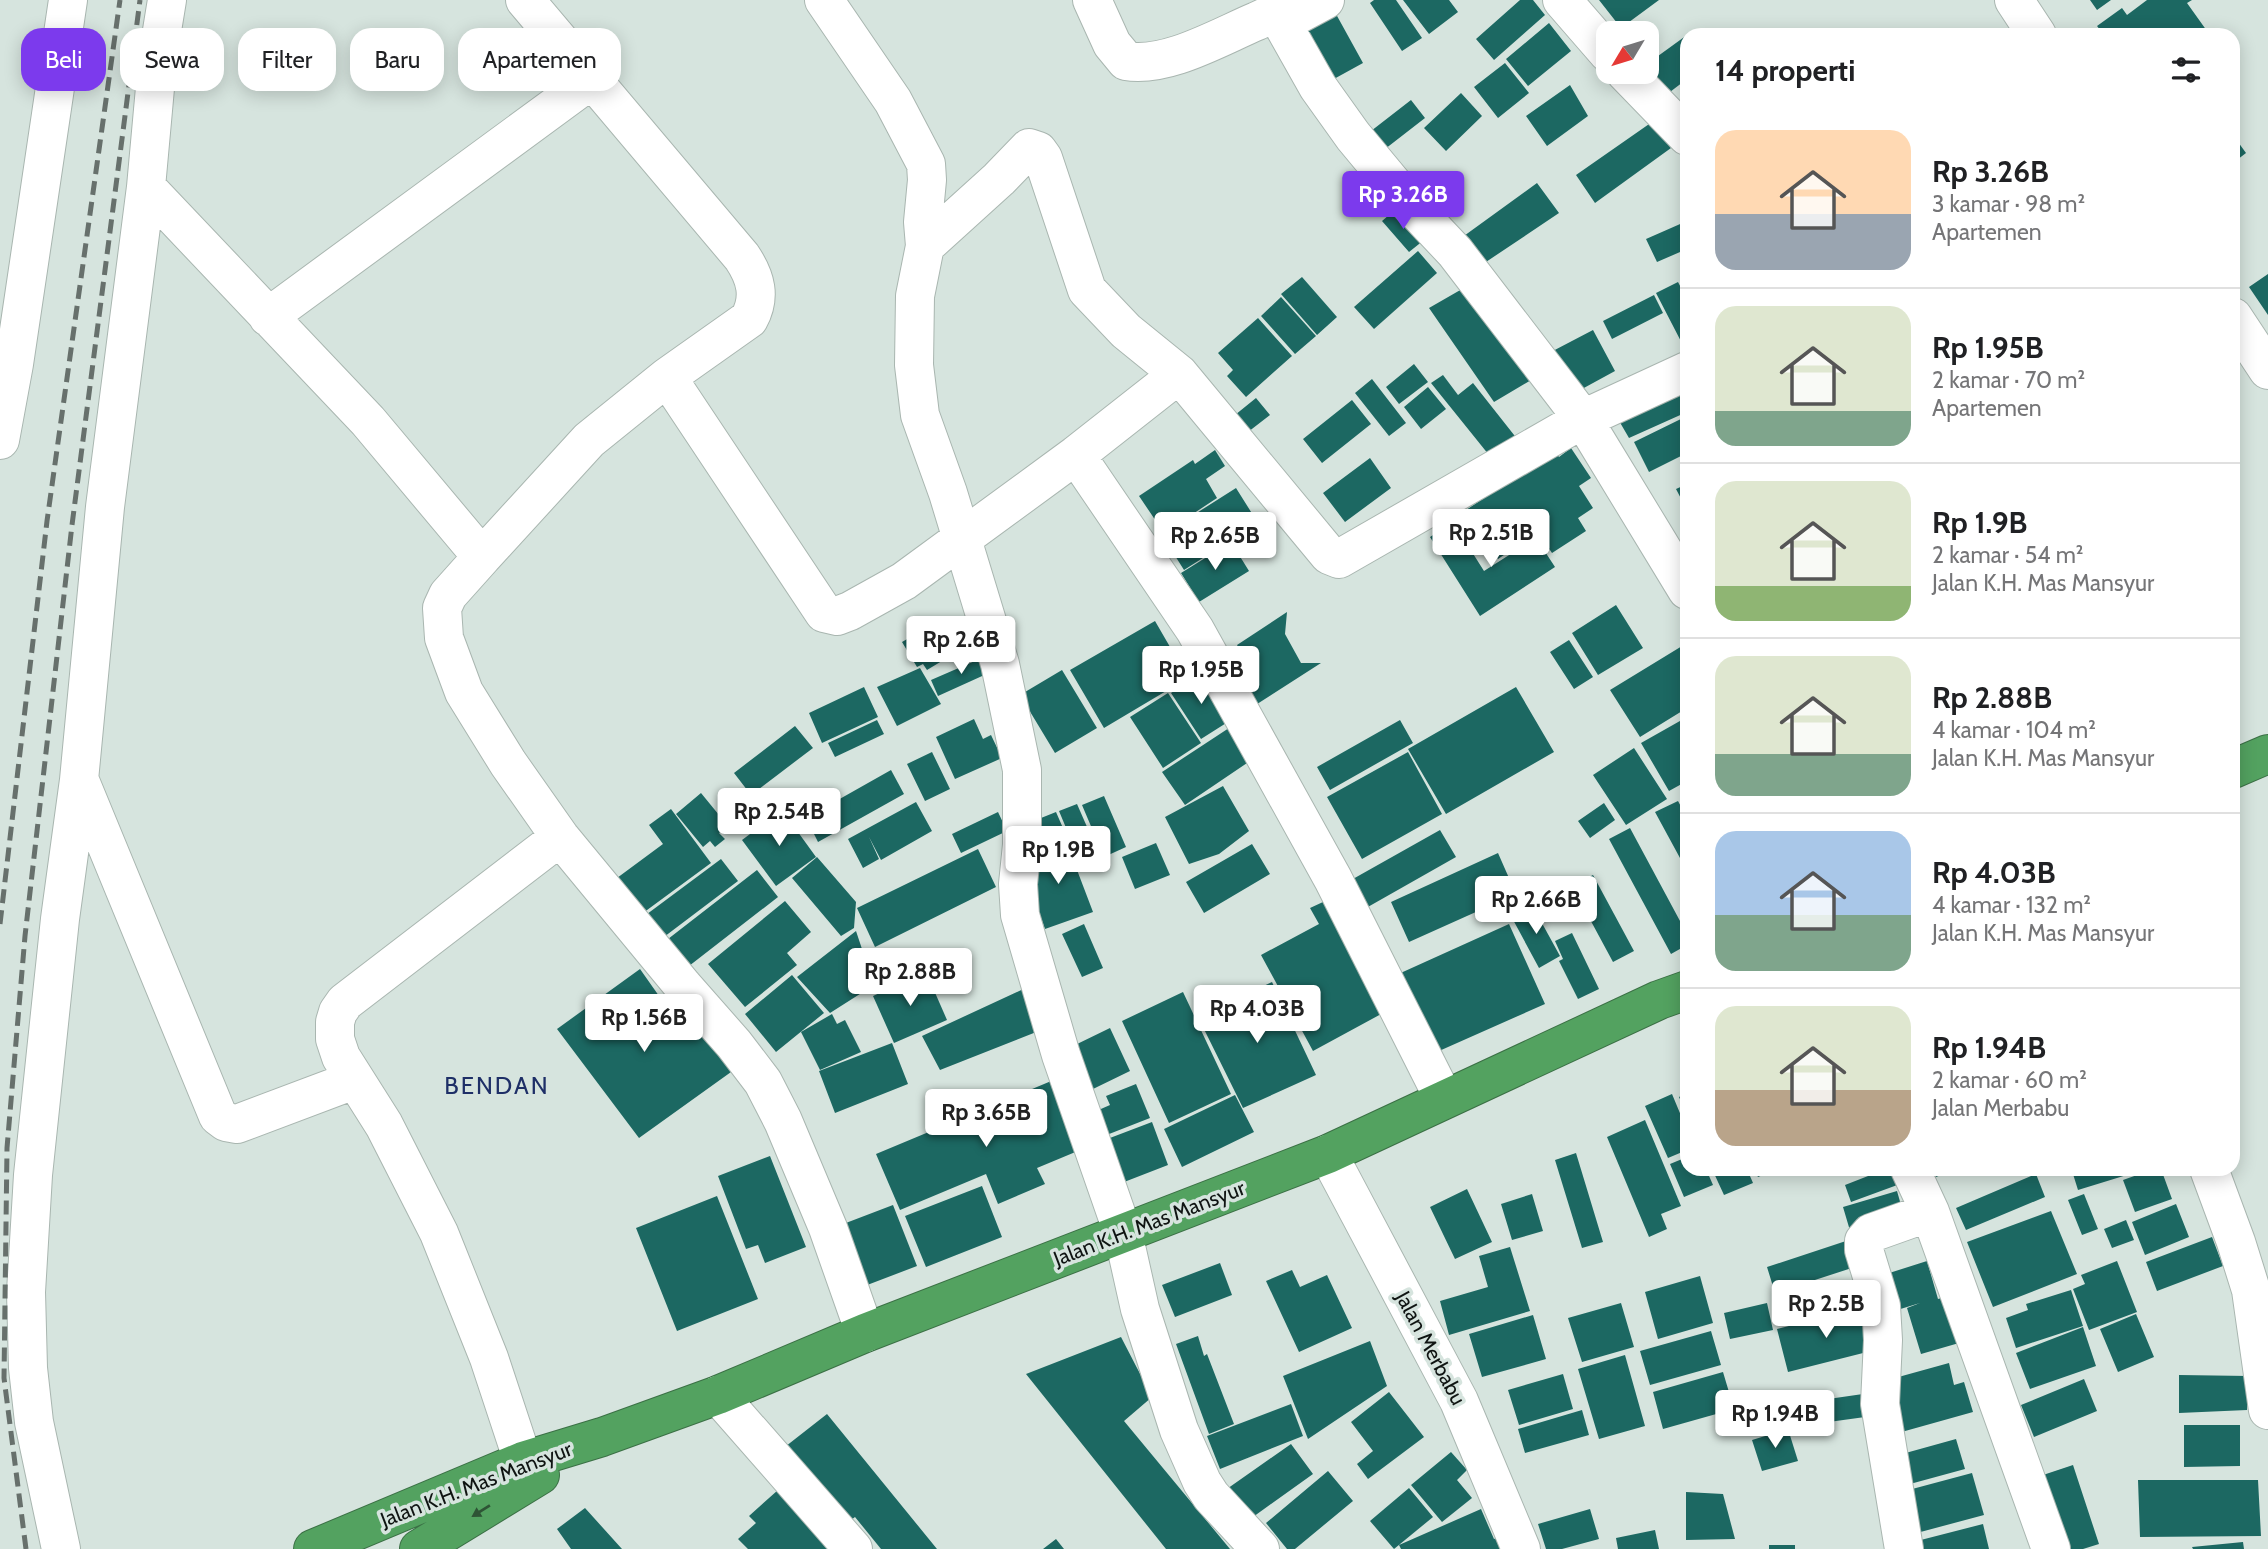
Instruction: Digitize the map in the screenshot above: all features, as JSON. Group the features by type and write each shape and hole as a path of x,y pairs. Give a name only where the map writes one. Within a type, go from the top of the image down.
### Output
{"highway":[{"path":"2240,766 2268,754"},
{"name":"Jalan K.H. Mas Mansyur","path":"313,1549 364,1540 523,1461 602,1437 718,1395 864,1333 1328,1154 1680,993"},
{"name":"Jalan K.H. Mas Mansyur","path":"419,1549 602,1437"}],"street":[{"path":"0,440 14,364 68,0"},
{"path":"61,1549 34,1422 28,1368 26,1292 33,1175 60,919 79,779 105,507 146,187 158,55 167,0"},
{"path":"525,0 548,28"},
{"path":"824,0 893,102 926,163 923,222 925,246 915,296 914,365 920,415 962,538 1000,664 1022,770 1023,835 1018,884 1020,915 1062,1055 1123,1233 1140,1309 1171,1406 1202,1482 1222,1510 1260,1549"},
{"path":"1092,0 1112,44 1126,61 1141,64 1163,61 1274,13 1318,87 1353,136 1407,201 1455,251 1583,419 1680,578"},
{"path":"1282,23 1325,0"},
{"path":"1562,0 1596,39"},
{"path":"2014,0 2032,28"},
{"path":"1637,84 1680,129"},
{"path":"268,317 576,91"},
{"path":"600,91 742,257 751,270 756,306 749,319 667,377 589,440 448,595 442,608 444,638 464,692 481,723 559,837 763,1082 783,1121 828,1228 864,1333"},
{"path":"925,246 1029,148 1038,151 1043,158 1087,290 1126,331 1179,374 1329,555 1339,559 1583,419 1680,374"},
{"path":"146,187 368,421 482,557"},
{"path":"2240,327 2266,363"},
{"path":"667,377 824,613 837,616 904,581 1076,455 1179,374"},
{"path":"1076,455 1195,630 1333,879 1444,1099"},
{"path":"79,779 218,1116 226,1122 237,1124 354,1080"},
{"path":"523,1461 489,1357 439,1233 384,1125 341,1057 335,1038 335,1022 341,1007 559,837"},
{"name":"Jalan Merbabu","path":"1328,1154 1459,1401 1521,1549"},
{"path":"1913,1176 1930,1212 2051,1549"},
{"path":"2212,1176 2251,1290 2268,1410"},
{"path":"1904,1549 1880,1404 1883,1340 1881,1306 1864,1250 1864,1241 1871,1233 1930,1212"},
{"path":"718,1395 853,1549"}],"building":[{"path":"1374,0 1396,0 1422,38 1402,51 1370,3"},
{"path":"1403,0 1449,0 1458,12 1429,34"},
{"path":"1520,0 1533,0 1545,15 1494,60 1476,39"},
{"path":"1599,0 1659,0 1630,21 1616,21"},
{"path":"2090,0 2111,0 2097,10"},
{"path":"2147,0 2192,0 2187,3 2205,28 2097,26 2122,8 2127,15"},
{"path":"1331,5 1363,63 1323,85 1291,30"},
{"path":"1549,23 1571,51 1528,86 1506,59"},
{"path":"1680,40 1680,84 1666,95 1659,84 1659,55"},
{"path":"1505,63 1529,93 1498,118 1474,87"},
{"path":"1570,85 1588,116 1547,146 1526,116"},
{"path":"1461,93 1482,116 1446,151 1424,128"},
{"path":"1411,100 1425,118 1376,156 1362,138"},
{"path":"1652,122 1671,148 1595,203 1576,175"},
{"path":"2240,145 2246,153 2240,158"},
{"path":"1537,183 1559,213 1477,268 1457,241"},
{"path":"1396,209 1424,240 1409,252 1382,221"},
{"path":"1680,224 1680,252 1657,262 1646,239"},
{"path":"1418,251 1437,273 1374,329 1354,307"},
{"path":"2268,274 2268,315 2249,287"},
{"path":"1302,277 1337,317 1317,335 1281,294"},
{"path":"1678,282 1680,286 1680,339 1656,293"},
{"path":"1469,285 1538,376 1494,402 1429,308"},
{"path":"1654,295 1663,313 1612,339 1603,321"},
{"path":"1281,297 1316,336 1295,354 1261,316"},
{"path":"1258,318 1292,356 1246,397 1227,376 1233,370 1218,353"},
{"path":"1593,330 1615,371 1571,395 1549,353"},
{"path":"1414,364 1428,382 1399,404 1386,387"},
{"path":"1443,375 1458,395 1473,383 1518,440 1493,460 1431,383"},
{"path":"1680,377 1680,415 1629,438 1611,407"},
{"path":"1372,379 1406,423 1389,436 1355,393"},
{"path":"1428,387 1446,409 1421,429 1404,407"},
{"path":"1256,398 1270,415 1248,432 1235,415"},
{"path":"1352,400 1371,424 1322,463 1303,439"},
{"path":"1680,419 1680,456 1649,472 1634,442"},
{"path":"1571,448 1591,478 1579,486 1593,508 1578,518 1586,531 1552,553 1538,532 1498,559 1485,540 1474,548 1457,522 1466,516 1463,512 1555,451 1559,457"},
{"path":"1215,450 1225,466 1206,479 1217,498 1164,533 1139,496 1193,460 1195,464"},
{"path":"1370,458 1391,488 1345,522 1323,493"},
{"path":"1236,488 1258,523 1184,570 1162,535"},
{"path":"1453,522 1484,571 1536,538 1555,567 1480,616 1430,537"},
{"path":"1231,542 1249,571 1199,602 1181,573"},
{"path":"1616,605 1643,648 1598,675 1572,633"},
{"path":"1287,612 1285,634 1301,663 1321,663 1254,706 1227,664 1242,654 1237,645"},
{"path":"942,619 960,650 927,670 923,664 917,667 902,642"},
{"path":"1155,621 1188,678 1104,728 1070,670"},
{"path":"1569,640 1593,677 1574,689 1550,652"},
{"path":"1680,647 1680,712 1640,737 1610,690"},
{"path":"984,657 991,672 938,696 931,680"},
{"path":"920,668 941,704 897,726 877,687"},
{"path":"1062,670 1097,728 1055,753 1020,695"},
{"path":"1201,673 1231,720 1201,739 1171,693"},
{"path":"864,687 878,717 822,743 809,713"},
{"path":"1516,687 1554,752 1446,814 1408,749"},
{"path":"1168,693 1201,743 1163,768 1130,717"},
{"path":"974,719 983,739 991,735 1002,758 955,779 936,737"},
{"path":"877,720 884,734 835,757 828,743"},
{"path":"1400,720 1413,743 1330,790 1317,767"},
{"path":"1680,721 1680,785 1669,791 1641,743"},
{"path":"795,726 813,748 751,795 734,773"},
{"path":"1229,728 1250,761 1185,805 1162,772"},
{"path":"1634,748 1667,799 1626,825 1593,775"},
{"path":"932,752 950,789 925,801 907,764"},
{"path":"1408,752 1442,814 1362,859 1327,797"},
{"path":"891,770 904,794 818,842 806,818"},
{"path":"1223,786 1249,831 1219,854 1189,864 1165,817"},
{"path":"701,793 728,826 719,833 725,839 715,847 710,841 703,847 676,814"},
{"path":"1104,796 1126,847 1104,857 1082,805"},
{"path":"1678,801 1680,858 1655,812"},
{"path":"916,802 932,831 881,860 869,837 879,859 863,868 848,839"},
{"path":"1604,803 1615,820 1590,838 1578,821"},
{"path":"1077,804 1098,852 1079,859 1059,811"},
{"path":"671,809 711,863 643,913 617,878 663,844 649,825"},
{"path":"782,810 816,857 776,886 742,840"},
{"path":"998,812 1007,831 961,853 952,834"},
{"path":"1056,812 1066,835 1036,848 1026,824"},
{"path":"1630,828 1680,921 1680,949 1671,954 1609,839"},
{"path":"1440,830 1456,857 1359,912 1344,884"},
{"path":"1066,841 1093,912 1045,929 1028,882 1038,879 1030,854"},
{"path":"1156,843 1170,875 1135,889 1122,857"},
{"path":"1252,844 1270,874 1204,913 1186,882"},
{"path":"978,849 996,887 875,947 857,908"},
{"path":"1498,853 1516,894 1409,942 1391,902"},
{"path":"817,857 856,902 854,928 841,936 792,878"},
{"path":"721,859 738,881 652,946 635,923"},
{"path":"757,870 778,897 680,973 659,946"},
{"path":"1593,875 1634,951 1613,962 1572,886"},
{"path":"785,901 811,932 787,953 797,965 745,1007 708,964"},
{"path":"1323,902 1383,1013 1313,1051 1261,955 1319,924 1310,908"},
{"path":"1532,905 1560,956 1539,968 1511,916"},
{"path":"1084,924 1103,968 1082,977 1062,934"},
{"path":"1509,924 1545,1004 1430,1055 1394,976"},
{"path":"856,931 874,985 830,1013 797,977"},
{"path":"1572,933 1599,989 1578,999 1559,961 1563,959 1555,941"},
{"path":"640,969 683,1030 697,1021 738,1067 639,1138 557,1029"},
{"path":"926,972 947,1020 894,1043 873,996"},
{"path":"792,975 824,1013 776,1052 745,1014"},
{"path":"1272,982 1316,1075 1243,1108 1198,1017"},
{"path":"1032,985 1049,1027 940,1070 922,1036"},
{"path":"1183,992 1231,1094 1169,1123 1122,1021"},
{"path":"832,1014 837,1024 845,1020 861,1052 820,1070 801,1032"},
{"path":"1110,1028 1130,1071 1093,1089 1073,1046"},
{"path":"892,1043 908,1084 835,1113 819,1071"},
{"path":"1056,1079 1085,1148 1037,1168 1045,1184 998,1204 986,1174 900,1210 876,1154"},
{"path":"1136,1084 1150,1118 1104,1136 1094,1112 1110,1105 1106,1096"},
{"path":"1672,1094 1680,1113 1680,1153 1668,1158 1645,1106"},
{"path":"1235,1095 1254,1132 1182,1167 1164,1129"},
{"path":"1645,1120 1681,1206 1661,1214 1667,1229 1649,1237 1607,1137"},
{"path":"1152,1122 1168,1165 1119,1184 1102,1141"},
{"path":"1576,1153 1603,1242 1582,1248 1555,1160"},
{"path":"770,1156 806,1247 765,1263 758,1245 746,1249 718,1176"},
{"path":"1680,1160 1680,1176 1709,1176 1713,1185 1684,1197 1670,1164"},
{"path":"1715,1176 1750,1176 1753,1183 1724,1195"},
{"path":"1868,1176 1897,1176 1900,1184 1851,1202 1845,1185"},
{"path":"2031,1176 2037,1176 2045,1197 1966,1230 1956,1208"},
{"path":"2074,1176 2124,1176 2078,1190"},
{"path":"2134,1176 2164,1176 2172,1199 2135,1212 2123,1180"},
{"path":"982,1186 1002,1237 926,1267 905,1216"},
{"path":"1467,1189 1492,1242 1455,1259 1430,1207"},
{"path":"1897,1191 1905,1219 1851,1234 1843,1207"},
{"path":"1532,1194 1543,1231 1512,1240 1501,1204"},
{"path":"2084,1194 2098,1229 2082,1235 2068,1200"},
{"path":"717,1196 758,1299 677,1331 636,1228"},
{"path":"2176,1204 2189,1237 2145,1255 2132,1222"},
{"path":"893,1205 917,1266 862,1287 838,1226"},
{"path":"2051,1211 2077,1274 1993,1307 1967,1242"},
{"path":"2126,1220 2134,1240 2112,1248 2104,1229"},
{"path":"2212,1237 2223,1266 2157,1291 2146,1262"},
{"path":"1852,1239 1861,1265 1775,1293 1767,1267"},
{"path":"1510,1247 1530,1311 1449,1335 1440,1301 1488,1287 1479,1256"},
{"path":"1927,1261 1938,1299 1945,1297 1959,1343 1921,1354 1907,1308 1920,1303 1894,1311 1883,1275"},
{"path":"2117,1261 2137,1312 2089,1330 2073,1289 2085,1284 2081,1275"},
{"path":"1220,1263 1232,1295 1175,1317 1162,1285"},
{"path":"1292,1270 1300,1287 1327,1275 1352,1328 1299,1352 1266,1281"},
{"path":"1700,1276 1713,1323 1658,1339 1645,1292"},
{"path":"2071,1290 2083,1326 2016,1348 2006,1318 2028,1310 2026,1304"},
{"path":"1621,1303 1634,1347 1582,1362 1568,1318"},
{"path":"1767,1303 1773,1330 1730,1339 1724,1313"},
{"path":"1864,1307 1875,1350 1788,1372 1777,1329"},
{"path":"2136,1314 2154,1357 2118,1372 2100,1329"},
{"path":"1533,1315 1546,1359 1482,1377 1469,1334"},
{"path":"2083,1327 2096,1366 2030,1389 2016,1353"},
{"path":"1711,1331 1721,1365 1650,1385 1640,1351"},
{"path":"1198,1336 1234,1424 1209,1434 1176,1344"},
{"path":"1121,1337 1152,1397 1124,1421 1230,1549 1166,1549 1026,1374"},
{"path":"1370,1341 1387,1386 1308,1439 1283,1376"},
{"path":"1625,1355 1645,1426 1599,1439 1578,1369"},
{"path":"1949,1363 1954,1385 1964,1382 1973,1412 1898,1433 1884,1381"},
{"path":"1723,1372 1734,1409 1663,1429 1653,1392"},
{"path":"1563,1374 1573,1409 1519,1425 1508,1390"},
{"path":"2179,1375 2249,1376 2247,1410 2179,1413"},
{"path":"2084,1379 2097,1411 2034,1437 2021,1405"},
{"path":"1389,1392 1424,1437 1368,1479 1357,1464 1373,1451 1351,1422"},
{"path":"1863,1394 1865,1417 1763,1431 1759,1409"},
{"path":"1291,1404 1303,1436 1220,1469 1207,1436"},
{"path":"1582,1410 1589,1435 1525,1453 1518,1429"},
{"path":"827,1414 937,1549 881,1549 855,1517 843,1526 781,1450"},
{"path":"2184,1425 2240,1425 2240,1466 2184,1467"},
{"path":"1788,1429 1798,1461 1762,1471 1752,1440"},
{"path":"1956,1439 1965,1469 1910,1484 1902,1454"},
{"path":"1291,1444 1313,1474 1246,1522 1224,1491"},
{"path":"1451,1452 1467,1470 1457,1480 1472,1498 1442,1522 1411,1485"},
{"path":"2073,1465 2099,1544 2083,1549 2062,1549 2037,1477"},
{"path":"1328,1471 1353,1501 1295,1549 1287,1549 1266,1523"},
{"path":"1972,1473 1984,1515 1913,1534 1901,1492"},
{"path":"2138,1480 2258,1480 2261,1536 2140,1537"},
{"path":"1409,1488 1433,1517 1394,1549 1370,1521"},
{"path":"778,1490 830,1549 748,1549 738,1539 756,1523 749,1516"},
{"path":"1686,1492 1723,1494 1735,1539 1686,1540"},
{"path":"585,1508 622,1549 571,1549 557,1529"},
{"path":"1481,1509 1494,1539 1499,1537 1504,1549 1401,1549 1399,1545"},
{"path":"1590,1509 1599,1539 1562,1549 1546,1549 1538,1524"},
{"path":"1983,1524 1989,1549 1915,1549 1913,1542"},
{"path":"1655,1530 1659,1549 1618,1549 1616,1538"},
{"path":"1056,1539 1064,1549 1043,1549"},
{"path":"2243,1542 2244,1549 2192,1547"},
{"path":"1769,1545 1795,1545 1795,1549 1769,1549"}],"railway":[{"path":"0,924 47,521 120,0"},
{"path":"26,1549 4,1378 7,1148 25,936 72,525 140,0"}],"district":[{"name":"BENDAN","path":"497,1085"}]}
